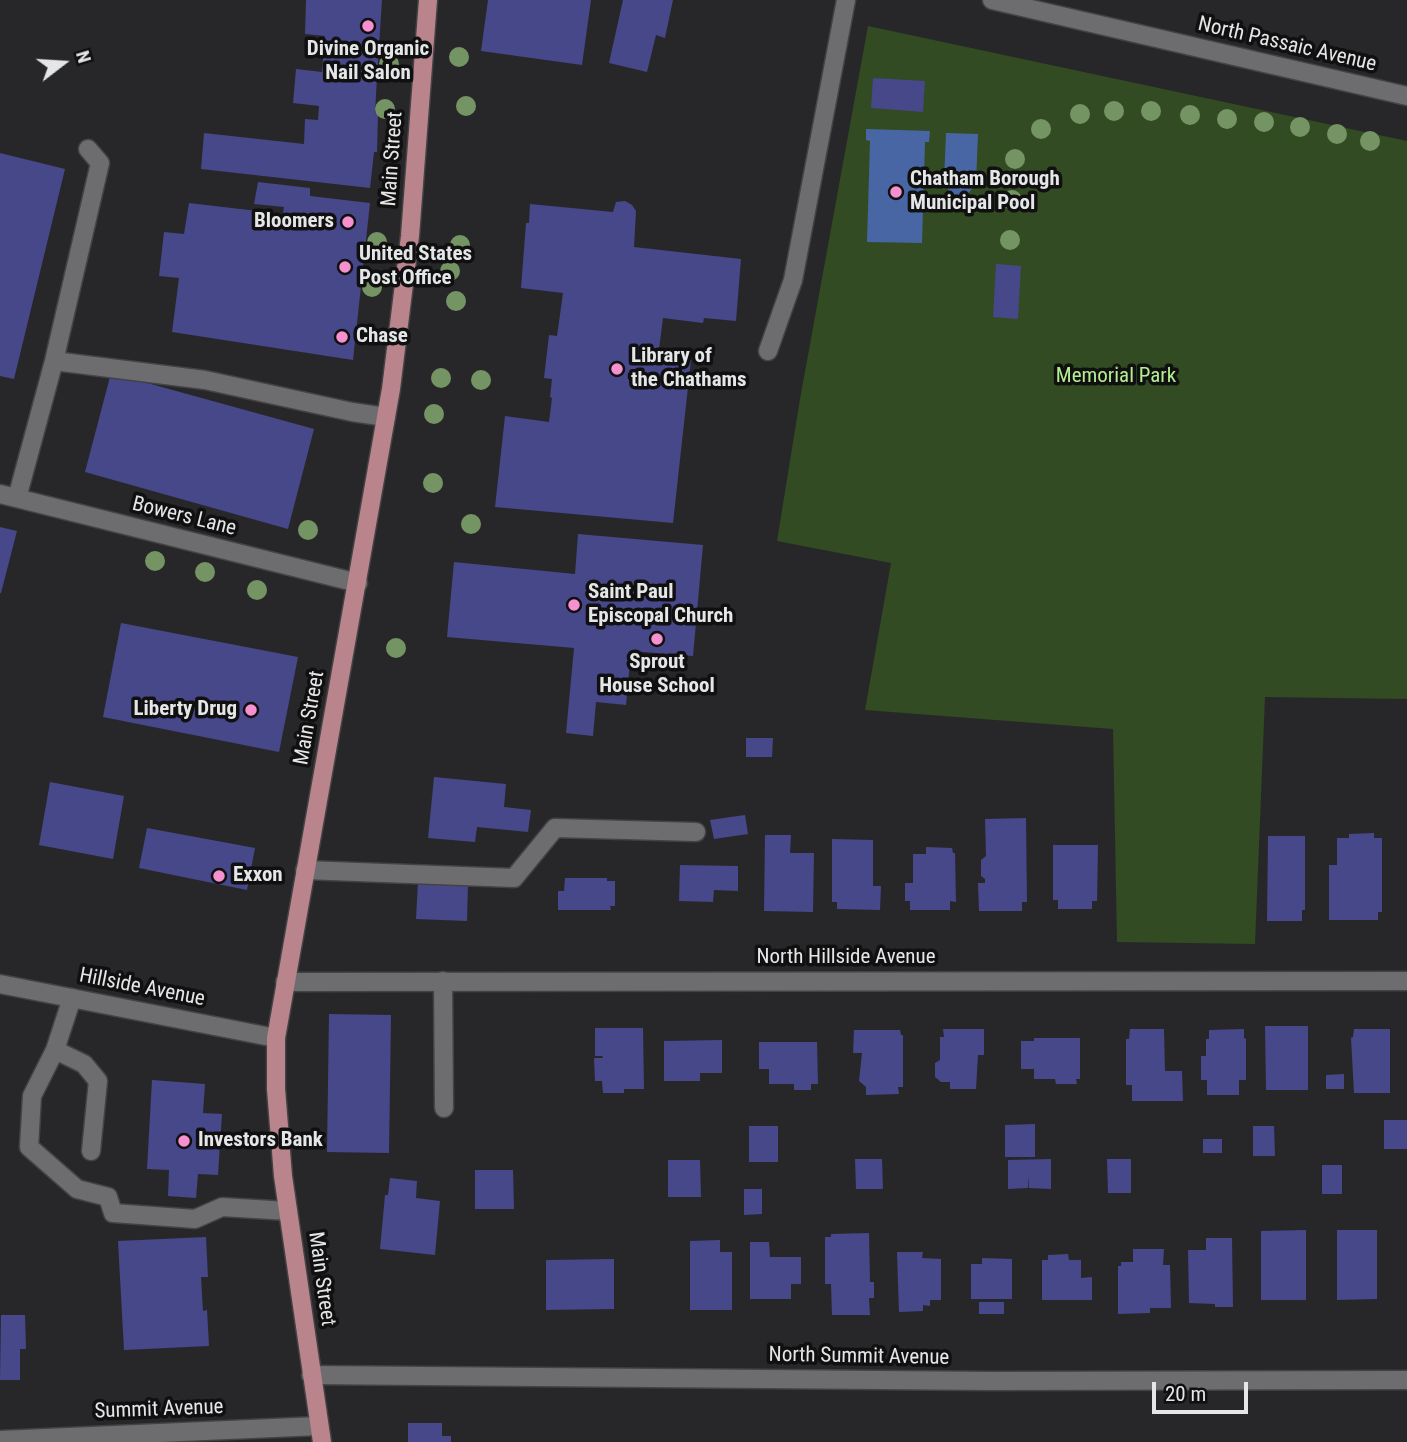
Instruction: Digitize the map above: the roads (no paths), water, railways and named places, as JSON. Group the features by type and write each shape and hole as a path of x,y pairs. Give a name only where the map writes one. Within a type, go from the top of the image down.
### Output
{"main road":[{"name":"Main Street","path":"321,1434 288,1211 277,1101 276,1038 386,417 410,236 428,0"}],"street":[{"path":"768,352 793,280 846,0"},
{"name":"North Passaic Avenue","path":"992,0 1407,96"},
{"path":"8,496 54,361 100,163 88,149"},
{"path":"54,361 205,380 386,417"},
{"name":"Bowers Lane","path":"8,496 358,583"},
{"path":"305,870 514,878 555,828 696,832"},
{"path":"443,981 444,1108"},
{"name":"North Hillside Avenue","path":"285,982 1407,981"},
{"name":"Hillside Avenue","path":"0,984 276,1038"},
{"path":"72,998 55,1050 32,1096 29,1147 77,1189 107,1197 113,1213 195,1219 222,1208 288,1211"},
{"path":"55,1050 84,1063 98,1081 91,1151"},
{"name":"North Summit Avenue","path":"312,1375 992,1381 1407,1380"},
{"name":"Summit Avenue","path":"0,1440 321,1434"}],"water":[{"name":"Chatham Borough Municipal Pool","path":"866,129 930,131 929,142 925,142 922,243 867,242 870,141 866,140"},
{"path":"946,133 978,134 976,183 968,194 962,196 950,193 944,182"}],"place":[{"name":"Divine Organic Nail Salon","path":"368,26"},
{"name":"Chatham Borough Municipal Pool","path":"896,192"},
{"name":"Bloomers","path":"348,222"},
{"name":"United States Post Office","path":"345,267"},
{"name":"Chase","path":"342,337"},
{"name":"Library of the Chathams","path":"617,369"},
{"name":"Saint Paul Episcopal Church","path":"574,605"},
{"name":"Sprout House School","path":"657,639"},
{"name":"Liberty Drug","path":"251,710"},
{"name":"Exxon","path":"219,876"},
{"name":"Investors Bank","path":"184,1141"}],"park label":[{"name":"Memorial Park","path":"1116,377"}]}
